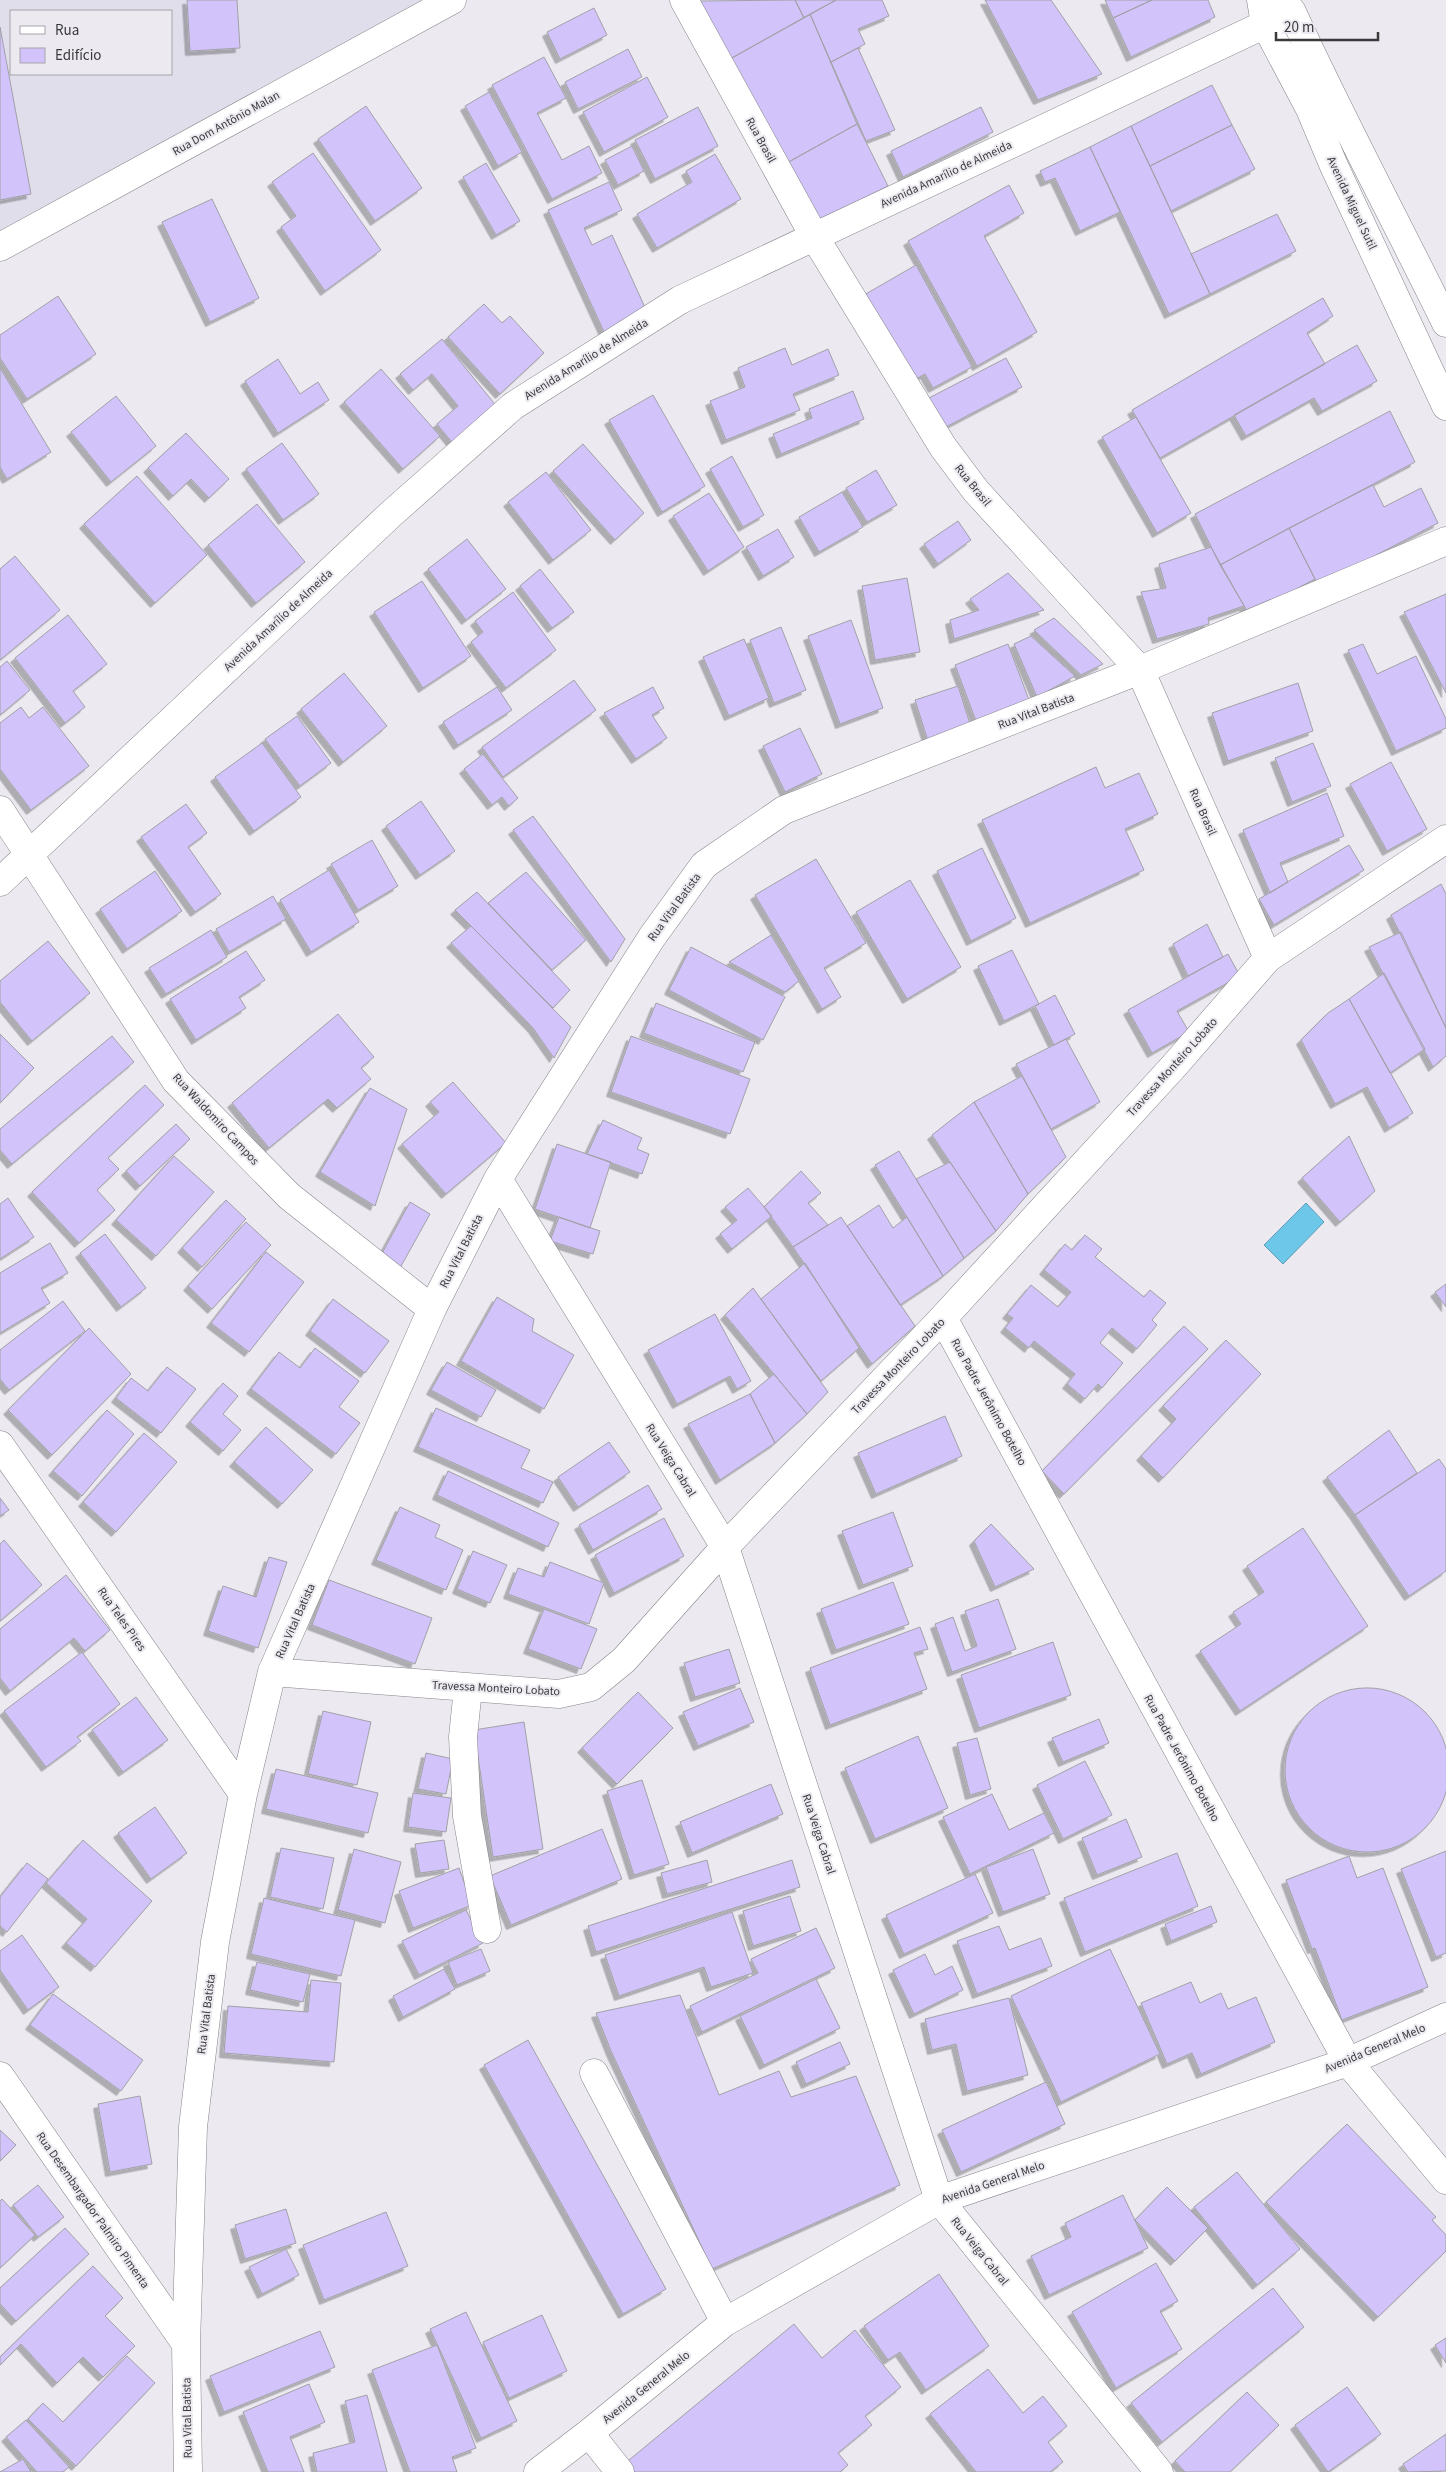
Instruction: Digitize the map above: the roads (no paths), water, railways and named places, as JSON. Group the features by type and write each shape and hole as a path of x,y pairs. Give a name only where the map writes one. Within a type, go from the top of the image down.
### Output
{"street":[{"name":"Rua Dom Antônio Malan","path":"0,246 452,0"},
{"name":"Rua Brasil","path":"684,0 814,236 927,422 976,491 1140,670 1268,958"},
{"name":"Avenida Amarílio de Almeida","path":"0,882 391,514 512,406 680,300 814,236 1263,12 1288,6"},
{"path":"1288,6 1330,96 1378,184 1446,324"},
{"name":"Avenida Miguel Sutil","path":"1263,12 1310,109 1334,166 1446,406"},
{"name":"Rua Vital Batista","path":"188,2472 186,2344 193,2127 214,1942 243,1794 272,1672 432,1309 498,1179 652,937 704,865 784,810 1140,670 1446,541"},
{"name":"Rua Waldomiro Campos","path":"0,810 31,854 176,1081 289,1196 432,1309"},
{"name":"Travessa Monteiro Lobato","path":"272,1672 559,1694 591,1687 624,1660 725,1547 943,1318 1174,1066 1268,958 1446,839"},
{"name":"Rua Veiga Cabral","path":"498,1179 725,1547 940,2200 1159,2472"},
{"name":"Rua Padre Jerônimo Botelho","path":"943,1318 1348,2062 1446,2180"},
{"name":"Rua Teles Pires","path":"0,1445 243,1794"},
{"path":"468,1688 464,1736 467,1816 487,1928"},
{"name":"Avenida General Melo","path":"538,2472 725,2322 940,2200 1348,2062 1446,2017"},
{"path":"594,2073 725,2322"},
{"name":"Rua Desembargador Palmiro Pimenta","path":"0,2076 186,2344"},
{"path":"589,2433 620,2472"}],"water":[{"path":"1306,1203 1324,1222 1283,1264 1264,1245"}]}
